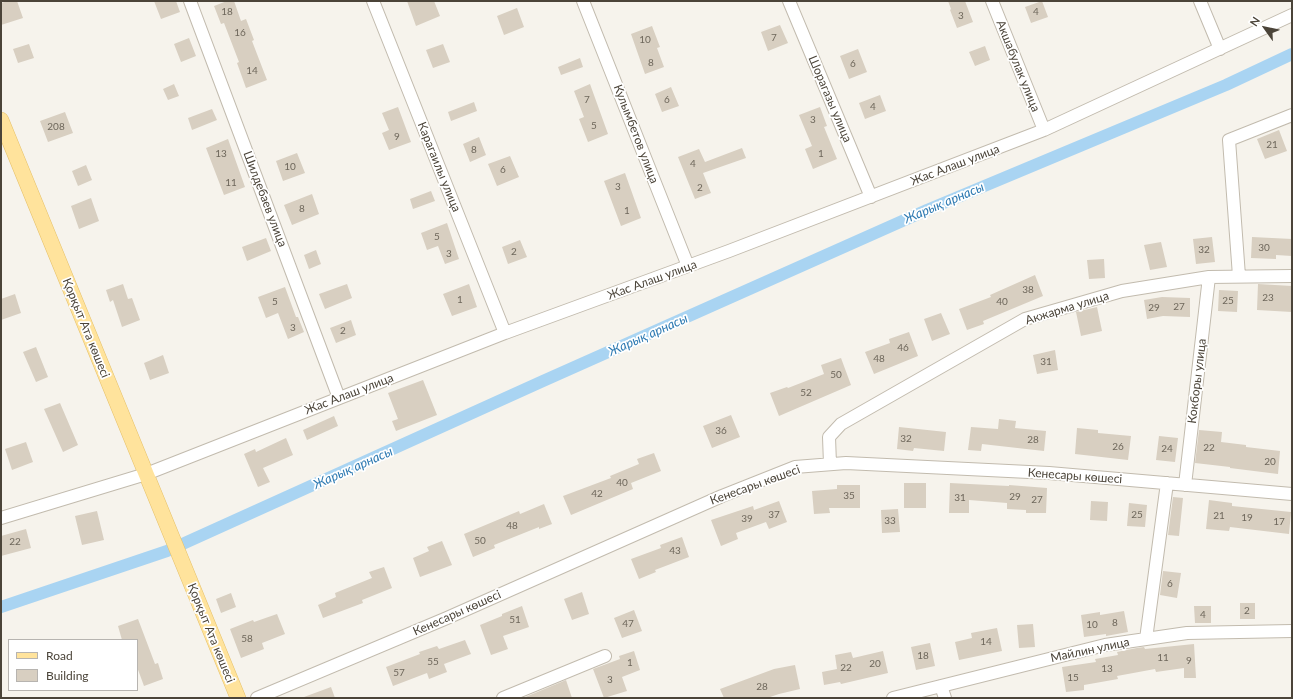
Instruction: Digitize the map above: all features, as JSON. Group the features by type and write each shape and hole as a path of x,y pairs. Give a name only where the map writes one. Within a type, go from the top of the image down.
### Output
{"main road":[{"name":"Қорқыт Ата көшесі","path":"1,120 238,698"}],"street":[{"name":"Шилдебаев улица","path":"190,1 339,398"},
{"name":"Карагаилы улица","path":"373,1 505,333"},
{"name":"Кулымбетов улица","path":"583,1 688,266"},
{"name":"Шорагазы улица","path":"789,1 871,197"},
{"name":"Акшабулак улица","path":"992,1 1044,130"},
{"path":"1200,1 1220,49"},
{"name":"Жас Алаш улица","path":"1,518 146,474 505,333 688,266 1044,130 1292,15"},
{"path":"1239,276 1229,140 1292,115"},
{"name":"Акжарма улица","path":"830,464 829,438 841,424 1024,319 1122,291 1210,277 1292,276"},
{"name":"Кокборы улица","path":"1185,485 1210,277"},
{"name":"Кенесары көшесі","path":"256,698 447,618 722,496 795,467 846,463 1049,473 1292,494"},
{"path":"1146,639 1167,483"},
{"name":"Майлин улица","path":"892,698 1105,645 1187,633 1292,631"},
{"path":"503,698 605,656"},
{"path":"940,686 945,698"}],"building":[{"path":"17,1 23,18 1,25 1,3"},
{"path":"154,1 176,1 180,12 161,19"},
{"path":"227,1 234,1 241,21 246,19 254,40 252,41 267,80 246,88 237,63 239,62 224,23 221,24 214,6"},
{"path":"407,1 434,1 440,16 416,26"},
{"path":"948,1 965,1 973,22 957,28"},
{"path":"1042,1 1048,17 1031,23 1025,7"},
{"path":"517,8 524,27 504,35 497,16"},
{"path":"780,25 788,43 768,51 761,32"},
{"path":"652,26 660,47 657,48 664,67 645,74 631,34"},
{"path":"189,38 196,56 181,62 174,44"},
{"path":"29,44 34,58 18,63 13,49"},
{"path":"443,44 450,62 433,68 426,50"},
{"path":"985,46 990,60 975,66 969,52"},
{"path":"858,49 867,72 849,79 840,56"},
{"path":"580,58 583,67 561,75 558,67"},
{"path":"174,84 179,96 168,100 163,89"},
{"path":"590,84 608,134 588,142 579,119 584,117 574,91"},
{"path":"671,87 679,106 662,112 655,94"},
{"path":"880,95 886,111 865,119 859,103"},
{"path":"474,102 477,111 451,121 448,112"},
{"path":"398,107 411,142 389,150 382,133 389,130 382,113"},
{"path":"820,107 827,126 824,127 837,159 813,169 805,149 812,146 799,115"},
{"path":"212,109 217,120 192,130 188,118"},
{"path":"65,112 73,133 48,142 40,121"},
{"path":"1279,130 1287,151 1265,159 1257,139"},
{"path":"479,137 486,155 470,162 463,144"},
{"path":"228,139 245,187 224,195 206,148"},
{"path":"742,148 746,158 703,173 711,193 695,199 678,157 699,149 705,162"},
{"path":"297,153 305,173 283,181 276,161"},
{"path":"510,156 519,177 497,186 488,164"},
{"path":"86,165 92,180 78,186 72,171"},
{"path":"625,173 641,218 621,226 604,181"},
{"path":"431,191 435,201 413,209 410,199"},
{"path":"312,194 319,214 292,225 284,205"},
{"path":"91,198 99,221 79,229 71,206"},
{"path":"447,223 459,259 445,264 438,246 427,250 421,233"},
{"path":"1212,237 1215,262 1196,264 1193,239"},
{"path":"1252,237 1292,239 1292,256 1276,255 1276,259 1251,258"},
{"path":"266,238 271,251 247,261 242,247"},
{"path":"520,240 527,257 508,264 502,247"},
{"path":"1161,242 1167,267 1150,270 1144,245"},
{"path":"316,250 321,264 309,269 304,255"},
{"path":"1104,259 1105,278 1089,279 1087,260"},
{"path":"1035,275 1043,296 983,321 984,324 967,330 959,309 991,297 990,295"},
{"path":"123,284 128,299 132,298 140,320 122,327 113,300 110,302 106,290"},
{"path":"347,284 352,298 325,309 319,294"},
{"path":"469,284 477,307 452,316 443,294"},
{"path":"1258,284 1292,286 1292,312 1257,310"},
{"path":"285,287 296,317 298,317 304,332 288,339 278,313 266,318 258,297"},
{"path":"1219,290 1238,291 1237,312 1218,311"},
{"path":"15,294 21,313 1,320 1,299"},
{"path":"1162,297 1190,298 1190,317 1163,316 1147,319 1144,300"},
{"path":"1097,307 1102,331 1081,336 1076,312"},
{"path":"941,313 950,334 932,341 924,319"},
{"path":"351,320 356,335 336,343 330,328"},
{"path":"909,332 918,356 874,374 865,352 890,343 889,339"},
{"path":"36,347 48,377 36,382 23,352"},
{"path":"1055,350 1058,370 1037,374 1033,355"},
{"path":"163,355 169,373 150,380 144,363"},
{"path":"841,358 851,385 779,416 770,393 787,387 788,388 824,374 821,365"},
{"path":"423,380 437,415 396,431 392,421 398,419 388,393"},
{"path":"60,403 78,445 63,452 44,409"},
{"path":"731,415 740,437 712,448 703,426"},
{"path":"334,416 338,426 307,440 303,430"},
{"path":"999,419 1016,421 1015,428 1046,431 1044,451 982,444 981,451 968,450 971,427 998,429"},
{"path":"899,427 946,432 944,451 914,448 913,451 897,449"},
{"path":"1077,428 1098,430 1098,433 1131,436 1128,460 1075,454"},
{"path":"1199,430 1222,432 1221,442 1280,451 1278,474 1195,463"},
{"path":"1159,436 1178,438 1175,462 1156,460"},
{"path":"286,438 293,455 263,468 270,482 258,487 244,454 255,449 256,452"},
{"path":"26,442 33,462 12,470 5,449"},
{"path":"654,453 661,471 631,483 633,489 571,515 563,496 611,478 610,476 639,464 637,459"},
{"path":"904,483 926,483 926,508 904,508"},
{"path":"950,483 1047,488 1046,513 1026,513 1026,510 1007,509 1007,503 969,500 969,513 949,513"},
{"path":"837,485 860,485 860,508 829,508 830,513 814,514 812,491 837,489"},
{"path":"1173,497 1183,498 1179,536 1168,535"},
{"path":"1209,500 1232,503 1232,506 1291,512 1289,534 1230,527 1229,531 1206,529"},
{"path":"779,501 787,522 769,529 766,522 736,533 738,539 721,546 711,520 753,506 754,510"},
{"path":"1091,501 1108,502 1107,521 1090,520"},
{"path":"1129,503 1147,505 1145,527 1127,526"},
{"path":"544,504 552,524 539,529 539,527 494,545 495,548 473,557 464,534 519,511 520,514"},
{"path":"898,509 900,532 882,533 881,510"},
{"path":"97,511 104,540 82,545 75,516"},
{"path":"26,529 31,548 1,556 1,536"},
{"path":"682,537 689,557 655,570 656,572 639,579 631,559 661,548 660,545"},
{"path":"442,541 452,565 420,577 413,558 429,551 427,547"},
{"path":"384,567 392,588 362,600 363,603 323,618 318,605 336,597 335,593 372,578 369,572"},
{"path":"1163,571 1181,573 1177,598 1160,595"},
{"path":"582,592 589,614 572,620 564,599"},
{"path":"231,593 236,607 221,613 216,599"},
{"path":"1240,603 1255,603 1255,619 1240,619"},
{"path":"522,606 529,627 503,636 508,649 491,655 480,625"},
{"path":"1194,606 1211,606 1211,623 1195,623"},
{"path":"634,610 642,631 622,638 614,618"},
{"path":"1124,611 1128,632 1106,636 1106,634 1084,637 1081,615 1100,612 1100,615"},
{"path":"277,614 285,634 262,643 264,649 241,658 230,629 253,620 254,622"},
{"path":"138,619 155,664 158,663 163,679 144,686 138,670 138,639 122,639 118,626"},
{"path":"1033,624 1035,647 1019,648 1017,625"},
{"path":"997,628 1002,651 959,660 955,642 972,638 971,633"},
{"path":"465,640 471,654 444,664 447,672 429,679 427,673 393,686 386,667 420,654 419,652 437,646 439,649"},
{"path":"930,643 935,666 916,670 911,647"},
{"path":"1194,644 1196,678 1184,678 1184,668 1156,672 1155,669 1117,676 1118,679 1084,685 1084,690 1066,692 1062,667 1096,662 1095,659 1118,655 1117,652 1137,648 1144,647 1145,649"},
{"path":"634,651 640,670 622,677 627,691 604,698 593,669 620,659 619,656"},
{"path":"883,651 888,673 841,684 840,682 824,685 822,672 837,669 835,655 851,652 853,658"},
{"path":"795,665 800,689 767,698 724,698 720,689 774,669"},
{"path":"566,680 572,698 523,698"},
{"path":"331,687 335,698 304,698 304,697"}],"waterway":[{"name":"Жарық арнасы","path":"1,607 167,551 927,210 1226,85 1292,54"}]}
